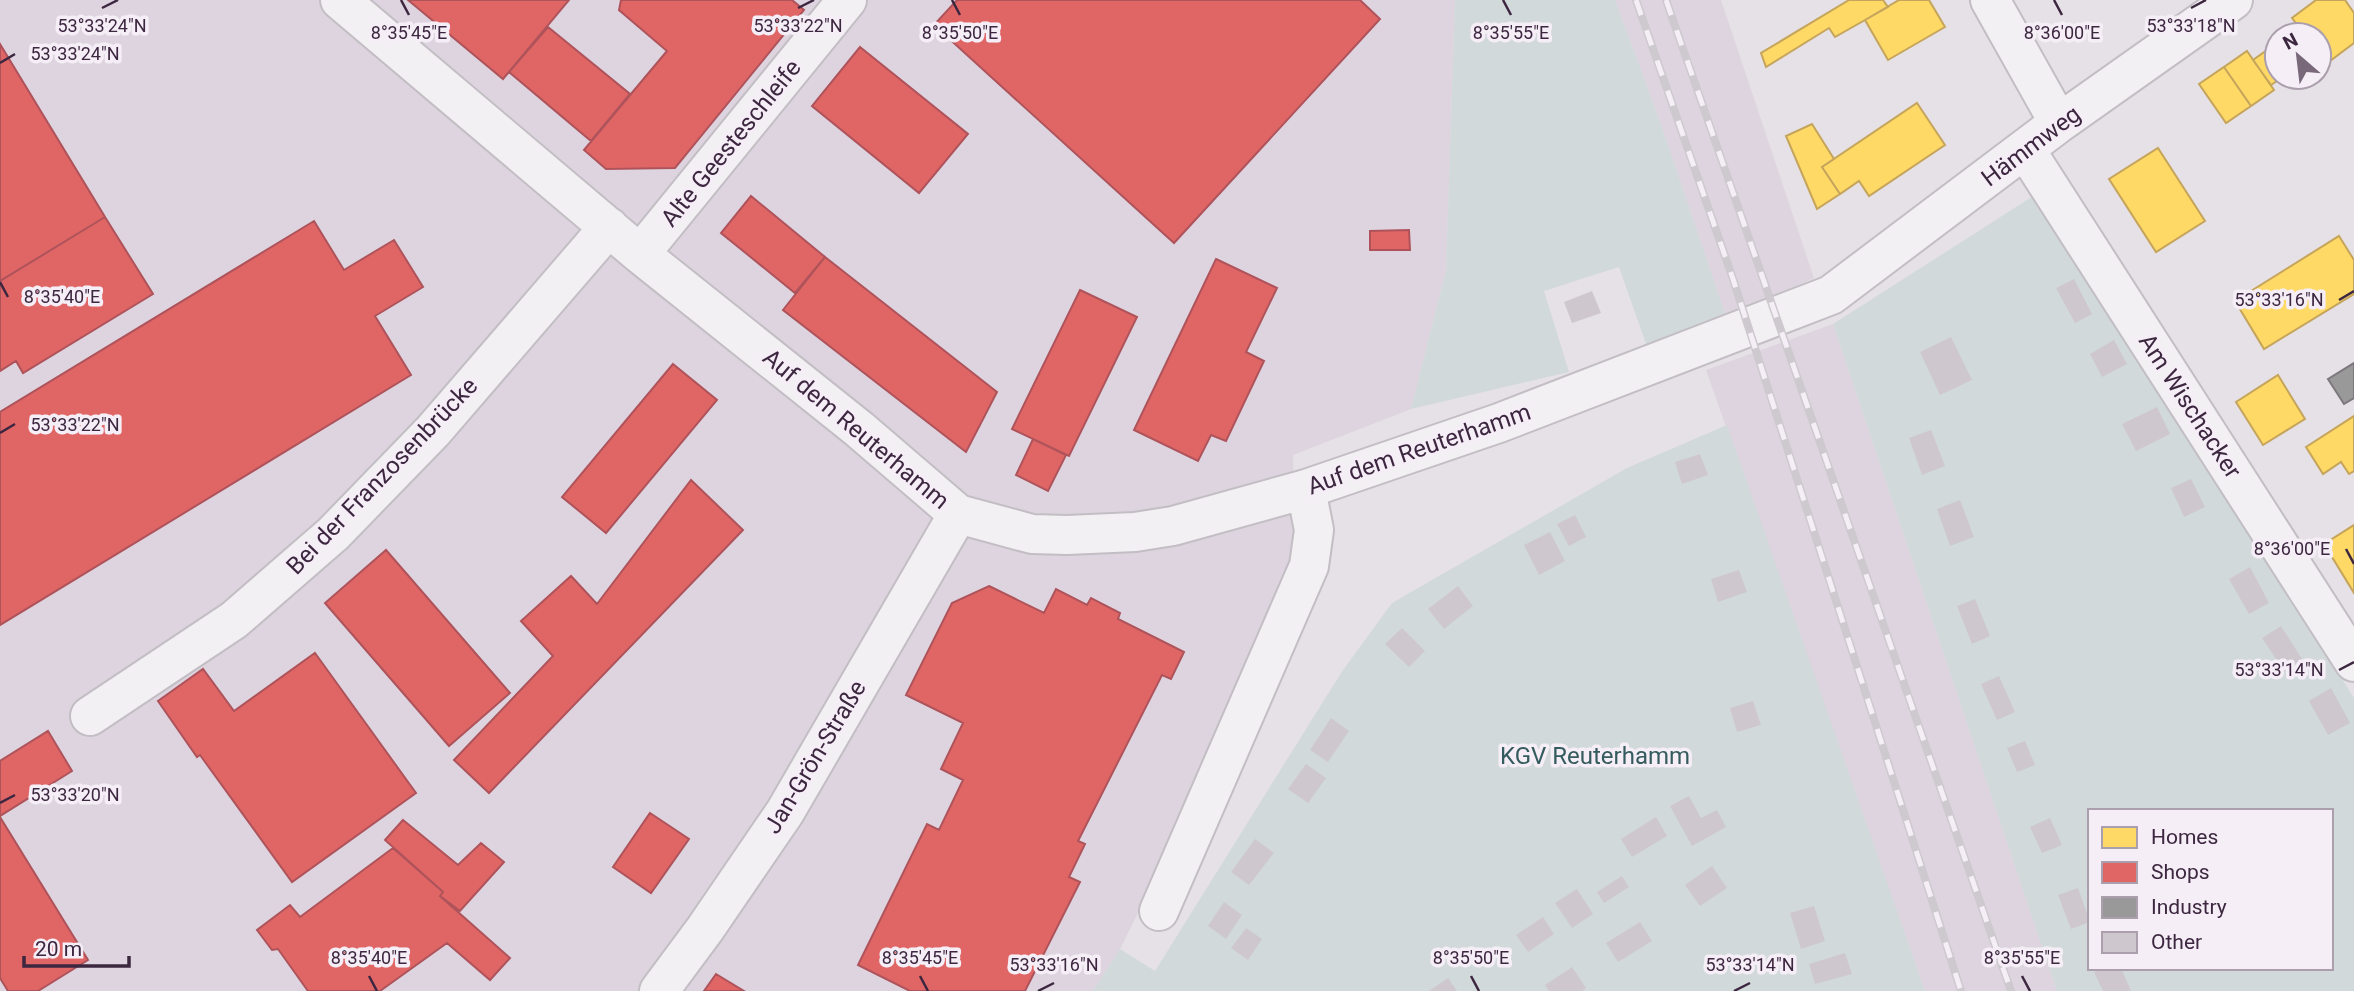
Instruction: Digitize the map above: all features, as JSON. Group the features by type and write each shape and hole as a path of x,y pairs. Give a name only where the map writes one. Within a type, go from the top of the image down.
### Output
{"street":[{"name":"Auf dem Reuterhamm","path":"340,0 640,254 859,429 958,514 1032,534 1100,535 1173,526 1306,489 1499,423 1831,295"},
{"name":"Alte Geesteschleife","path":"640,254 847,0"},
{"path":"1990,0 2059,123"},
{"name":"Hämmweg","path":"1831,295 2059,123 2233,0"},
{"name":"Am Wischacker","path":"2025,149 2354,662"},
{"name":"Bei der Franzosenbrücke","path":"90,716 234,620 333,534 433,431 609,227"},
{"path":"1158,911 1309,566 1314,530 1306,489"},
{"name":"Jan-Grön-Straße","path":"659,991 785,812 958,514"}],"shaded area":[{"path":"0,0 1455,0 1446,270 1411,409 1293,455 1296,564 1220,748 1120,949 1093,991 0,991"},
{"path":"1615,0 1721,0 1814,278 1726,317 1661,124"},
{"path":"1833,324 2057,991 1925,991 1706,370"}],"green space":[{"path":"1455,0 1615,0 1661,124 1726,317 1646,344 1619,267 1544,291 1569,372 1411,409 1446,270"},
{"path":"2038,193 2354,698 2354,991 2057,991 1833,324"},
{"name":"KGV Reuterhamm","path":"1727,425 1925,991 1093,991 1120,949 1155,971 1341,673 1392,603 1627,468"}],"building: Homes":[{"path":"1849,0 1883,0 1888,7 1835,37 1829,28 1766,67 1761,53"},
{"path":"1899,0 1929,0 1945,27 1888,60 1865,20"},
{"path":"2316,0 2345,0 2354,13 2354,43 2333,59 2333,21 2294,21 2292,18"},
{"path":"2247,51 2263,74 2263,91 2273,91 2251,106 2224,67"},
{"path":"2263,53 2263,74 2253,60"},
{"path":"2224,67 2251,106 2226,123 2199,84"},
{"path":"1917,103 1945,145 1869,196 1859,181 1840,194 1822,167"},
{"path":"1812,124 1834,159 1822,167 1840,194 1817,209 1786,136"},
{"path":"2158,148 2205,221 2156,252 2109,179"},
{"path":"2339,236 2354,260 2354,294 2264,349 2235,301"},
{"path":"2278,375 2305,419 2263,445 2236,402"},
{"path":"2354,416 2354,471 2349,474 2341,462 2323,474 2306,447"},
{"path":"2354,525 2354,593 2324,544"}],"building: Shops":[{"path":"408,0 569,0 503,79"},
{"path":"621,0 792,0 804,10 675,168 606,169 584,150 667,51 619,10"},
{"path":"957,0 1360,0 1380,19 1174,243 934,25"},
{"path":"548,27 630,94 591,141 509,72"},
{"path":"0,44 105,217 0,281"},
{"path":"860,47 968,134 919,193 812,106"},
{"path":"751,196 825,257 795,293 721,233"},
{"path":"105,217 153,294 23,373 16,361 0,371 0,281"},
{"path":"314,221 344,270 394,240 423,287 375,316 411,375 0,625 0,412"},
{"path":"1409,230 1410,250 1370,250 1370,231"},
{"path":"825,257 997,392 966,452 783,310"},
{"path":"1216,259 1277,288 1246,352 1264,361 1226,441 1211,435 1198,461 1134,430"},
{"path":"1080,290 1137,317 1069,456 1012,429"},
{"path":"673,364 717,400 606,533 562,497"},
{"path":"1033,439 1066,455 1048,491 1016,475"},
{"path":"691,480 743,530 489,793 454,760 553,656 521,621 571,576 597,604"},
{"path":"386,550 510,693 449,746 325,603"},
{"path":"989,586 1044,613 1056,589 1087,605 1091,598 1120,613 1118,619 1184,652 1171,679 1162,675 1078,841 1085,844 1069,877 1080,882 1025,991 910,991 858,965 927,824 939,830 963,780 941,769 963,723 906,695 952,603"},
{"path":"315,653 416,793 292,882 158,701 203,669 234,711"},
{"path":"48,731 72,771 0,816 0,761"},
{"path":"650,813 689,839 651,893 613,867"},
{"path":"0,817 88,960 38,991 8,991 0,978"},
{"path":"403,820 458,865 481,843 504,862 460,911 440,896 443,892 385,840"},
{"path":"393,848 443,892 440,896 510,958 490,980 447,943 380,991 308,991 278,949 272,950 257,930 290,905 300,917"},
{"path":"716,974 744,991 704,991"}],"building: Industry":[{"path":"2354,363 2354,398 2344,404 2328,379"}],"building: Other":[{"path":"2074,279 2092,314 2075,323 2056,288"},
{"path":"1592,291 1601,313 1572,323 1564,302"},
{"path":"1951,337 1972,380 1940,395 1920,352"},
{"path":"2114,340 2127,364 2102,377 2090,354"},
{"path":"2157,407 2170,434 2136,451 2122,424"},
{"path":"1931,430 1945,466 1922,475 1909,438"},
{"path":"1700,454 1708,475 1682,484 1675,462"},
{"path":"2191,479 2205,507 2184,517 2171,488"},
{"path":"1960,500 1974,537 1950,546 1937,509"},
{"path":"1575,515 1586,537 1569,546 1557,524"},
{"path":"1550,532 1565,561 1539,575 1524,545"},
{"path":"2250,567 2269,603 2249,614 2229,579"},
{"path":"1739,570 1747,592 1718,602 1711,579"},
{"path":"1458,586 1473,606 1444,629 1428,609"},
{"path":"1975,599 1990,636 1972,644 1957,606"},
{"path":"2281,626 2302,659 2284,671 2262,638"},
{"path":"1402,628 1425,651 1409,667 1385,644"},
{"path":"1999,676 2015,712 1997,720 1981,684"},
{"path":"2331,688 2350,723 2328,735 2309,701"},
{"path":"1753,701 1761,725 1737,732 1730,708"},
{"path":"1331,718 1349,731 1328,762 1310,750"},
{"path":"2025,741 2035,765 2017,772 2007,748"},
{"path":"1306,764 1326,778 1308,803 1288,789"},
{"path":"1689,796 1701,818 1717,810 1726,827 1692,846 1670,806"},
{"path":"1656,817 1667,836 1632,857 1621,839"},
{"path":"2050,818 2062,845 2042,853 2030,827"},
{"path":"1255,839 1274,853 1249,885 1231,872"},
{"path":"1712,866 1727,888 1700,906 1685,885"},
{"path":"1622,876 1629,887 1604,903 1597,892"},
{"path":"2078,888 2088,923 2071,929 2058,895"},
{"path":"1577,889 1593,914 1572,928 1555,903"},
{"path":"1224,902 1242,915 1226,939 1208,926"},
{"path":"1814,906 1825,941 1801,949 1790,913"},
{"path":"1543,917 1554,934 1528,952 1516,935"},
{"path":"1640,922 1652,941 1618,962 1606,943"},
{"path":"1246,928 1262,939 1248,960 1231,948"},
{"path":"1845,953 1852,974 1815,984 1809,964"},
{"path":"1572,967 1586,988 1582,991 1549,991 1545,985"},
{"path":"2122,970 2131,991 2103,991 2094,972"},
{"path":"1448,978 1457,991 1429,991"}],"railway":[{"path":"1636,0 1733,279 1961,991"},
{"path":"1666,0 2011,991"}]}
